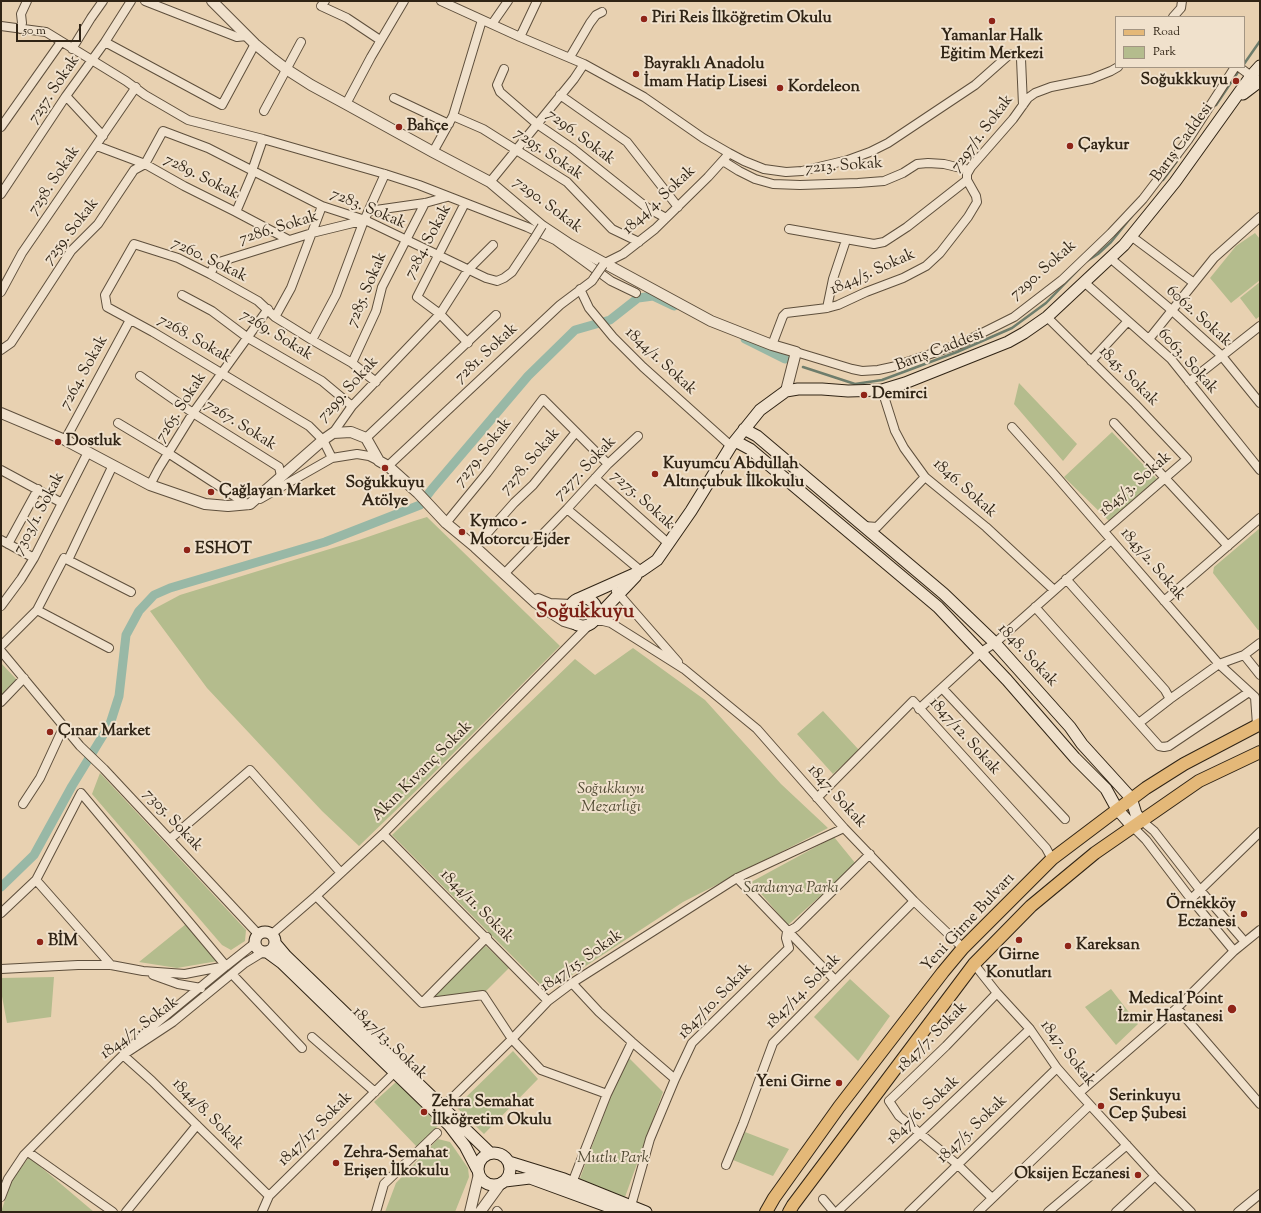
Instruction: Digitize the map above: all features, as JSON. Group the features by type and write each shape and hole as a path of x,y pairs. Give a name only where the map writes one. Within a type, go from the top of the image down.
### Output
{"main road":[{"name":"Barış Caddesi","path":"786,391 798,389 848,391 882,390 912,380 1008,342 1024,333 1047,317 1110,258 1131,236 1175,182 1233,102 1256,78 1260,66"},
{"path":"575,602 641,571 657,560 669,544 733,443 760,410 786,391"},
{"name":"1848. Sokak","path":"744,429 757,436 944,594 995,643 1070,727 1082,744 1131,798 1138,824"},
{"name":"1848. Sokak","path":"733,443 750,449 938,607 1007,680 1074,758 1106,789 1117,809 1138,824"},
{"path":"593,621 596,609 592,602 583,598 575,602 569,614 570,618 577,625 586,626 593,621 641,571"},
{"name":"Yeni Girne Bulvarı","path":"766,1212 774,1198 839,1107 942,972 963,948 1052,859 1131,798 1184,764 1258,725"},
{"name":"Yeni Girne Bulvarı","path":"789,1212 974,964 1031,906 1095,853 1199,781 1260,752"},
{"path":"265,933 273,939 272,949 265,952 258,949 257,939 265,933"},
{"name":"1847/13. Sokak","path":"273,939 286,956 490,1153"},
{"name":"1847/13. Sokak","path":"265,952 282,963 449,1125 465,1146 478,1172"},
{"path":"503,1182 510,1172 509,1162 506,1157 496,1152 490,1153 481,1158 478,1172 486,1183 491,1185 530,1178 627,1209 646,1212"},
{"path":"509,1162 572,1183 627,1209"}],"street":[{"path":"20,29 22,23 21,14 27,1"},
{"path":"72,49 103,1"},
{"name":"7257. Sokak","path":"1,194 66,96 105,42 131,1"},
{"path":"145,1 237,37 247,36"},
{"name":"7290. Sokak","path":"212,1 255,44 286,69 311,85 490,182 542,226 569,244 604,264 710,320 772,345 862,371 892,367 960,344 1014,317 1062,280 1111,233 1143,199 1188,140 1234,68"},
{"path":"325,1 322,6 347,18 380,40"},
{"path":"346,104 380,40 404,1"},
{"path":"441,1 584,64 644,97 703,138 744,161 764,169 786,172 819,167 870,152 888,143 975,85 1010,54 1016,54 1022,59 1023,105"},
{"path":"492,24 508,1"},
{"path":"520,37 537,1"},
{"path":"1174,16 1181,8 1182,1"},
{"path":"570,57 590,23 596,15 602,12"},
{"path":"433,152 452,116 467,73 482,20"},
{"path":"1,26 46,32 145,95 188,120 263,139 385,174 527,227 555,240 611,281 636,293"},
{"path":"1,127 62,42"},
{"path":"105,42 222,105 255,44"},
{"path":"264,111 301,42"},
{"path":"490,182 584,64"},
{"name":"7297/1. Sokak","path":"789,229 874,244 884,242 907,227 967,180 969,170 1028,98 1035,93 1051,87 1091,78 1111,72 1117,68"},
{"path":"1241,68 1256,78"},
{"name":"7296. Sokak","path":"504,69 497,84 500,92 537,124 572,148 646,207 666,218"},
{"name":"7258. Sokak","path":"2,290 22,254 136,88"},
{"path":"560,95 627,142 678,207"},
{"path":"66,96 103,136"},
{"path":"394,98 449,124"},
{"name":"7295. Sokak","path":"452,116 483,129 566,182 612,228 639,242"},
{"name":"7259. Sokak","path":"1,350 11,343 71,251 98,224 134,170 145,164 163,131"},
{"name":"7283. Sokak","path":"163,131 208,148 322,206 364,222 486,278 497,281 512,272 542,226"},
{"path":"236,212 253,172 263,139"},
{"name":"7289. Sokak","path":"97,146 145,164 184,186 289,240"},
{"name":"1844/4. Sokak","path":"604,264 623,254 639,242 678,207 729,153"},
{"name":"7213. Sokak","path":"723,161 755,179 773,184 800,185 884,181 903,173 917,164 928,163 944,164 969,170"},
{"path":"312,340 336,295 364,222 385,174"},
{"name":"1844/5. Sokak","path":"772,345 783,316 786,313 827,308 902,278 926,266 940,253 968,217 977,202 976,196 967,180"},
{"path":"369,211 425,203 447,196"},
{"name":"7285. Sokak","path":"352,363 376,311 382,287 425,203"},
{"name":"7284. Sokak","path":"465,203 417,298 440,314 468,343"},
{"path":"275,316 291,288 322,206"},
{"path":"1149,339 1214,258 1260,217"},
{"name":"7286. Sokak","path":"210,274 216,263 312,233 353,223 364,222"},
{"path":"1131,236 1194,283"},
{"path":"827,308 833,279 846,240"},
{"name":"7260. Sokak","path":"134,244 178,258 210,274 258,301 275,316 312,340 352,363"},
{"name":"7268. Sokak","path":"134,244 105,296 107,307 153,332 309,426 323,440 332,458"},
{"name":"7299. Sokak","path":"249,505 333,433 352,406 440,314 468,270 493,245"},
{"name":"6062. Sokak","path":"1110,258 1222,355 1260,403"},
{"name":"7281. Sokak","path":"388,466 560,305 592,281 604,264"},
{"name":"6063. Sokak","path":"1084,282 1171,359 1260,470"},
{"name":"1844/1. Sokak","path":"580,289 589,308 613,337 643,367 733,443"},
{"name":"7269. Sokak","path":"182,295 212,311 248,338 322,382 352,406"},
{"name":"7265. Sokak","path":"150,485 193,413 268,309"},
{"path":"366,438 496,315"},
{"name":"1845. Sokak","path":"1047,317 1135,404 1187,459"},
{"name":"7264. Sokak","path":"65,440 130,320"},
{"path":"1091,361 1128,321"},
{"path":"1189,382 1260,326"},
{"path":"786,391 796,352"},
{"path":"352,363 376,382"},
{"name":"7267. Sokak","path":"140,376 193,413 279,467 281,476"},
{"name":"1846. Sokak","path":"882,390 895,431 904,448 926,476 986,527 1054,590"},
{"name":"7279. Sokak","path":"446,523 487,473 543,400 576,432"},
{"path":"1,413 65,440 150,485 205,504 228,506 249,505 332,458 357,454 369,456 388,466 418,493 446,523 475,547 536,603 564,621 577,625"},
{"path":"118,423 249,505"},
{"path":"1114,423 1228,546"},
{"name":"1845/2. Sokak","path":"1012,427 1219,664 1255,697 1258,725"},
{"path":"333,433 352,432 366,438 379,461"},
{"path":"576,432 608,464"},
{"name":"7278. Sokak","path":"475,547 514,503 533,485 576,432"},
{"name":"7277. Sokak","path":"504,573 567,509 608,464 638,436"},
{"name":"7303/1. Sokak","path":"1,606 34,558 88,452"},
{"name":"1845/3. Sokak","path":"1104,531 1187,459"},
{"path":"68,560 113,465"},
{"path":"1,470 62,503"},
{"path":"864,526 877,527 926,476"},
{"name":"7275. Sokak","path":"596,478 669,544"},
{"path":"34,558 4,542 38,489"},
{"path":"567,509 641,571"},
{"path":"1164,601 1260,518"},
{"path":"920,709 981,652 995,643 1111,540"},
{"path":"1,646 37,610 64,558 131,592"},
{"path":"1066,579 1165,690 1170,699"},
{"name":"1847. Sokak","path":"610,585 684,669"},
{"path":"519,587 539,600 550,604 575,602"},
{"path":"1035,607 1159,746 1169,746 1249,692"},
{"path":"37,610 109,648"},
{"name":"1847. Sokak","path":"593,621 604,621 611,623 684,669 757,729 844,828 914,901 963,948"},
{"name":"Akın Kıvanç Sokak","path":"273,939 316,896 383,834 593,621"},
{"path":"1139,724 1170,699 1219,664 1244,655 1260,643"},
{"name":"7305. Sokak","path":"1,651 80,746 104,769 170,840 257,939"},
{"path":"1244,655 1260,675"},
{"path":"1,702 24,678"},
{"path":"942,688 1065,819"},
{"name":"1847/12. Sokak","path":"817,798 913,701 1046,848 1052,859"},
{"path":"23,804 40,778 64,726"},
{"path":"170,840 250,770 341,873"},
{"path":"1,913 36,880 81,793 226,966"},
{"name":"1848. Sokak","path":"1138,824 1154,831 1200,890 1245,942"},
{"name":"1848. Sokak","path":"1138,824 1146,840 1190,899 1234,951"},
{"name":"1847/15. Sokak","path":"443,1107 548,1001 572,982 737,878 844,828"},
{"path":"1190,899 1260,832"},
{"name":"1844/11. Sokak","path":"383,834 487,937 548,1001"},
{"path":"787,932 796,927 870,854"},
{"path":"737,878 787,932 835,980"},
{"path":"36,880 111,965"},
{"path":"316,896 422,1003"},
{"name":"1847/14. Sokak","path":"726,1165 743,1124 772,1043 914,901"},
{"path":"1079,1093 1177,1008 1234,951 1260,930"},
{"name":"1847/10. Sokak","path":"627,1209 650,1138 692,1043 789,948 786,938 787,932"},
{"path":"422,1003 487,937"},
{"path":"123,1055 147,1031 257,939"},
{"name":"1844/7. Sokak","path":"1,1196 8,1179 28,1152 123,1055 173,1022 245,963 265,952"},
{"name":"1847. Sokak","path":"974,964 997,993 1030,1029 1057,1068 1126,1145 1189,1211"},
{"path":"1,969 111,965 143,971 185,974 226,966"},
{"path":"143,971 178,984 212,990"},
{"path":"232,974 302,1048"},
{"path":"572,982 599,1012 675,1079"},
{"name":"1847/7. Sokak","path":"921,1133 899,1116 888,1101 946,1046 997,993"},
{"path":"422,1003 483,995 512,1039 541,1070 607,1094"},
{"path":"1177,1008 1260,1104"},
{"name":"1847/6. Sokak","path":"837,1212 1030,1029"},
{"path":"312,1037 375,1092"},
{"path":"572,1183 607,1094 632,1042"},
{"name":"1844/8. Sokak","path":"123,1055 152,1081 269,1196"},
{"name":"1847/5. Sokak","path":"909,1212 1057,1068"},
{"name":"1847/17. Sokak","path":"262,1212 269,1196 395,1072"},
{"path":"978,1212 1090,1105"},
{"path":"126,1212 197,1125"},
{"path":"376,1212 384,1184 437,1133"},
{"path":"921,1133 957,1164 992,1198"},
{"path":"1048,1212 1126,1145"},
{"path":"28,1152 113,1212"},
{"path":"470,1212 478,1172"},
{"path":"1116,1212 1156,1176"},
{"path":"480,1212 503,1182"},
{"path":"1238,1212 1260,1194"},
{"path":"823,1199 834,1212"}],"green space":[{"path":"1255,233 1260,239 1260,280 1231,303 1210,278 1236,246"},
{"path":"1260,282 1260,316 1256,319 1240,298"},
{"path":"1019,383 1077,444 1063,461 1014,404"},
{"path":"1112,432 1157,479 1109,521 1064,477"},
{"path":"427,517 560,646 419,788 359,846 322,811 207,688 150,611 180,595 359,540"},
{"path":"1260,528 1260,630 1258,630 1213,573 1214,567"},
{"name":"Soğukkuyu Mezarlığı","path":"633,648 705,700 781,784 828,828 683,902 566,979 559,977 545,989 392,835 575,659 595,675"},
{"path":"1,663 17,680 1,697"},
{"path":"823,711 859,750 833,774 797,734"},
{"path":"100,773 246,930 245,941 231,950 222,945 92,794"},
{"name":"Sardunya Parkı","path":"834,837 856,864 788,925 751,882"},
{"path":"186,924 218,961 177,968 139,962"},
{"path":"485,945 509,968 486,991 433,997"},
{"path":"54,977 51,1017 7,1023 1,991 1,978"},
{"path":"850,979 890,1016 858,1061 814,1017"},
{"path":"1111,989 1138,1024 1116,1045 1085,1007"},
{"path":"513,1051 538,1079 484,1134 456,1107"},
{"name":"Mutlu Park","path":"626,1055 663,1092 625,1197 579,1181"},
{"path":"396,1082 439,1125 417,1147 374,1102"},
{"path":"745,1132 789,1149 773,1176 733,1160"},
{"path":"438,1139 450,1142 468,1168 469,1177 455,1212 385,1212 396,1183"},
{"path":"29,1157 94,1212 1,1212 11,1182"}],"waterway":[{"path":"1245,63 1260,41"},
{"path":"1216,105 1240,69"},
{"path":"1163,180 1180,157"},
{"path":"1087,261 1098,254 1111,242 1132,216"},
{"path":"803,367 855,384 882,380 957,352 1012,328 1046,303 1079,269"},
{"path":"1,887 34,855 72,786 110,724 119,696 126,635 139,611 154,595 170,588 325,542 420,505 528,376 575,330 610,320 638,298 653,296 674,306"},
{"path":"745,339 785,359"}],"place":[{"name":"Piri Reis İlköğretim Okulu","path":"644,19"},
{"name":"Yamanlar Halk Eğitim Merkezi","path":"992,21"},
{"name":"Bayraklı Anadolu İmam Hatip Lisesi","path":"636,74"},
{"name":"Soğukkkuyu","path":"1236,81"},
{"name":"Kordeleon","path":"780,88"},
{"name":"Bahçe","path":"399,127"},
{"name":"Çaykur","path":"1070,146"},
{"name":"Demirci","path":"864,395"},
{"name":"Dostluk","path":"58,442"},
{"name":"Soğukkuyu Atölye","path":"385,468"},
{"name":"Kuyumcu Abdullah Altınçubuk İlkokulu","path":"655,474"},
{"name":"Çağlayan Market","path":"211,492"},
{"name":"Kymco - Motorcu Ejder","path":"462,532"},
{"name":"ESHOT","path":"187,550"},
{"name":"Çınar Market","path":"50,732"},
{"name":"Örnekköy Eczanesi","path":"1244,914"},
{"name":"Girne Konutları","path":"1019,940"},
{"name":"BİM","path":"40,942"},
{"name":"Kareksan","path":"1068,946"},
{"name":"Medical Point İzmir Hastanesi","path":"1232,1009"},
{"name":"Yeni Girne","path":"839,1083"},
{"name":"Serinkuyu Cep Şubesi","path":"1101,1106"},
{"name":"Zehra Semahat İlköğretim Okulu","path":"424,1112"},
{"name":"Zehra-Semahat Erişen İlkokulu","path":"336,1163"},
{"name":"Oksijen Eczanesi","path":"1138,1175"}],"district":[{"name":"Soğukkuyu","path":"585,614"}]}
